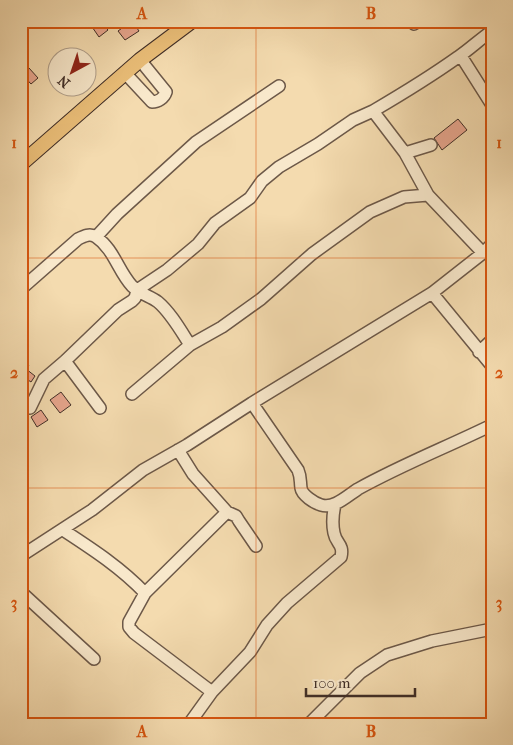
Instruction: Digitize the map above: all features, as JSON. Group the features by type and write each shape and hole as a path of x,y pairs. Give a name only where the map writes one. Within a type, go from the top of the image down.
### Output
{"main road":[{"path":"21,164 140,60 192,21"}],"street":[{"path":"30,408 44,379 118,310 132,301 137,290 167,270 198,244 215,223 250,198 262,181 279,167 353,120 420,83 461,56 492,31"},
{"path":"461,56 492,105"},
{"path":"125,73 152,102 157,102 162,98 166,92 140,60"},
{"path":"96,237 117,214 196,142 279,86"},
{"path":"372,111 405,153 428,195 483,253"},
{"path":"405,153 431,145"},
{"path":"132,394 190,345 222,327 261,298 312,254 370,212 404,197 428,195"},
{"path":"21,289 78,239 86,235 96,237 108,249 126,278 137,290 156,300 164,308 190,345"},
{"path":"21,556 92,510 137,474 432,293 492,244"},
{"path":"432,293 492,366"},
{"path":"480,352 492,340"},
{"path":"65,361 100,408"},
{"path":"252,403 298,470 302,479 301,490 320,505 335,504 383,475 455,443 492,424"},
{"path":"178,450 193,474 227,512 236,516 256,546"},
{"path":"189,724 212,692 250,652 267,625 287,603 340,557 342,548 334,532 333,512 335,504"},
{"path":"212,692 129,628 129,622 145,593 227,512"},
{"path":"62,530 105,557 145,593"},
{"path":"21,592 94,659"},
{"path":"309,724 360,673 387,655 432,641 492,629"}],"building":[{"path":"88,21 100,21 108,30 99,37"},
{"path":"132,21 139,31 125,40 118,31"},
{"path":"29,68 38,78 31,84 22,74"},
{"path":"458,119 467,130 442,150 434,138"},
{"path":"21,345 29,352 22,359 29,365 26,369 35,376 31,382 21,375"},
{"path":"61,392 71,405 60,413 50,400"},
{"path":"41,410 48,420 37,427 31,417"}]}
